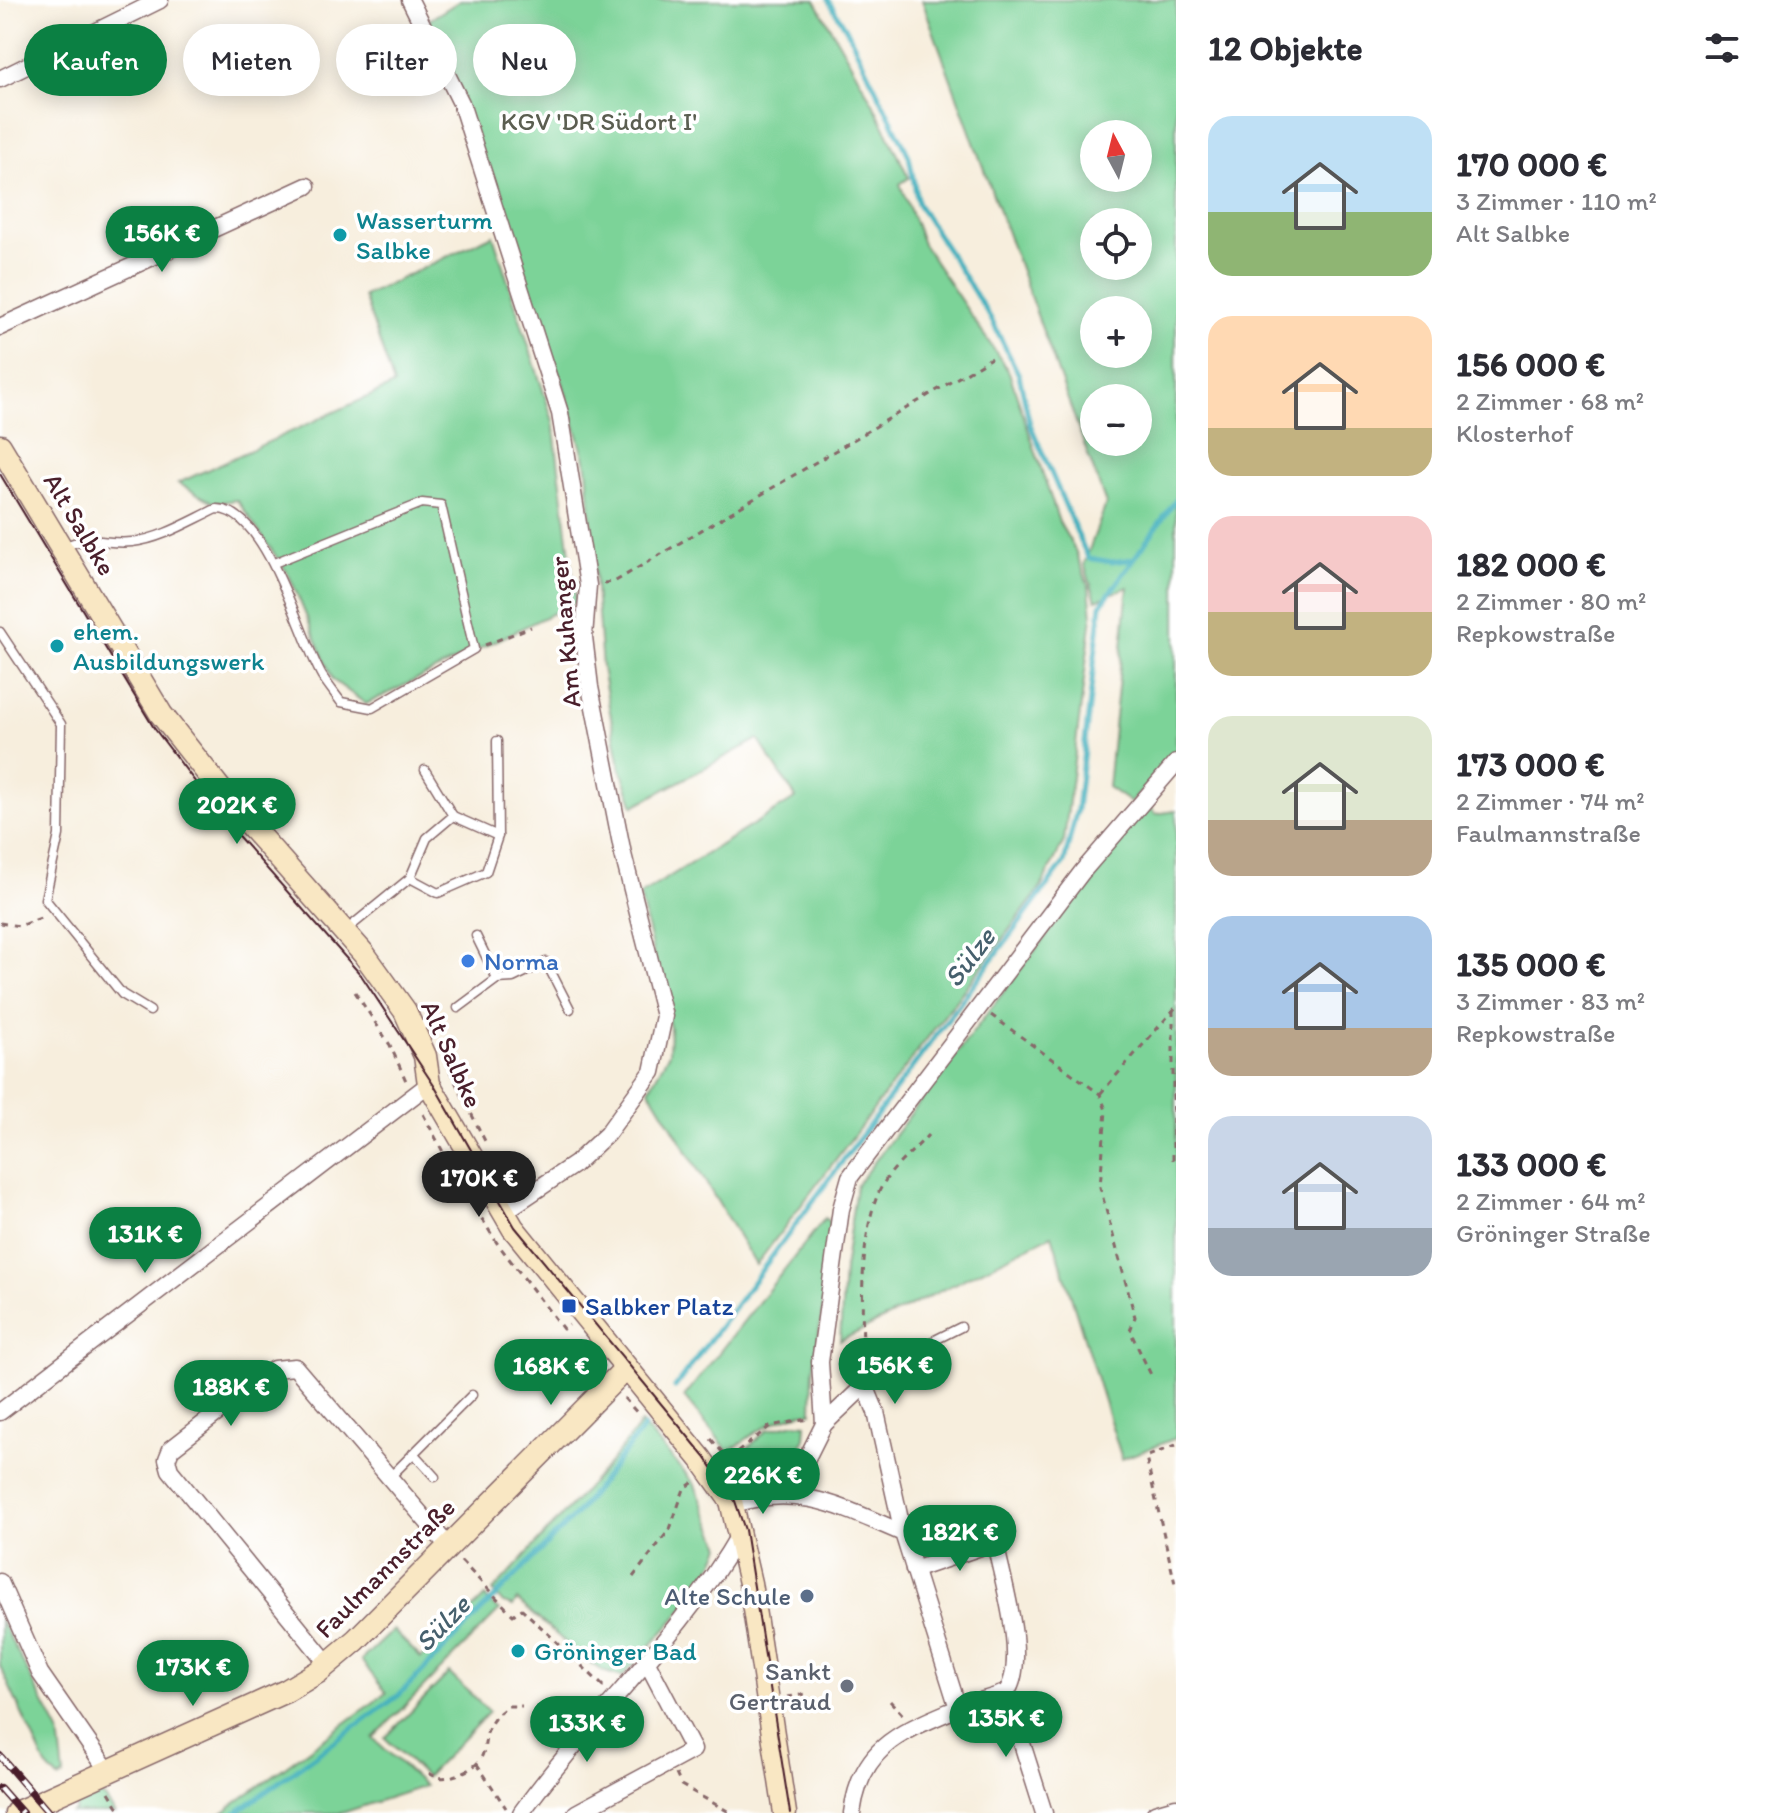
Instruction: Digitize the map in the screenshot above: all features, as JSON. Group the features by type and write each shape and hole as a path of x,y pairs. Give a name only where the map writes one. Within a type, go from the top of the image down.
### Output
{"main road":[{"name":"Alt Salbke","path":"0,446 161,714 239,813 423,1025 425,1056 421,1090 502,1213 543,1270 626,1368 702,1481 732,1505 741,1532 785,1813"},
{"name":"Faulmannstraße","path":"16,1813 286,1691 328,1664 626,1368"}],"street":[{"path":"0,79 160,0"},
{"name":"Am Kuhanger","path":"410,0 461,103 560,413 588,585 584,637 590,687 630,882 663,1004 663,1034 652,1072 607,1134 575,1164 502,1213"},
{"path":"0,327 307,186"},
{"path":"824,1424 819,1386 820,1356 847,1183 859,1161 1082,872 1176,763"},
{"path":"0,1412 421,1090"},
{"path":"328,1664 170,1470 167,1455 274,1369 288,1365 304,1374 448,1546"},
{"path":"789,1494 824,1424 865,1385 876,1412 903,1533 958,1708"},
{"path":"732,1505 755,1497 789,1494 832,1504 903,1533"},
{"path":"521,1813 648,1664 720,1569 741,1532"},
{"path":"852,1813 857,1789 876,1754 893,1737 958,1708 1006,1693 1013,1683 1014,1644 995,1542 914,1570"},
{"path":"0,1582 40,1673 103,1773"},
{"path":"576,1813 693,1750 648,1664"},
{"path":"1006,1693 1044,1813"},
{"path":"1155,1813 1176,1807"}],"lane":[{"path":"63,547 83,539 130,542 146,539 216,509 227,509 238,515 274,563 322,676 341,702 372,708 474,649 441,505 422,503 274,563"},
{"path":"0,632 61,724 59,835 45,899 122,994 150,1011"},
{"path":"410,878 438,893 486,872 498,836 497,741"},
{"path":"425,770 453,816 498,836"},
{"path":"344,931 410,878 427,838 453,816"},
{"path":"476,936 497,979"},
{"path":"458,1008 497,979 513,978 546,962 570,1009"},
{"path":"865,1385 899,1358 961,1327"},
{"path":"389,1478 472,1395"},
{"path":"413,1453 435,1477"}],"path":[{"path":"588,585 614,582 991,358"},
{"path":"474,649 531,627"},
{"path":"0,923 19,926 56,913"},
{"name":"Alt Salbke","path":"355,992 421,1090"},
{"path":"978,1006 1100,1094 1106,1110 1100,1187 1135,1317 1130,1331 1153,1379"},
{"path":"1100,1094 1174,1008"},
{"path":"1173,1165 1174,1008"},
{"path":"865,1385 862,1291 866,1249 877,1199 885,1180 928,1135"},
{"path":"618,1390 642,1418"},
{"path":"633,1577 670,1529 684,1489 702,1481 770,1426 806,1419 824,1424"},
{"path":"1176,1445 1146,1457 1176,1588"},
{"path":"686,1472 702,1481"},
{"path":"448,1546 513,1615 522,1609 603,1686 615,1682 623,1690"},
{"path":"792,1696 807,1694"},
{"path":"890,1701 914,1727"},
{"path":"429,1773 438,1778 447,1778 477,1764 486,1750 494,1718 508,1706 522,1706"},
{"path":"477,1764 509,1813"},
{"path":"670,1764 681,1785 731,1813"},
{"path":"103,1773 122,1813"}],"green space":[{"name":"KGV 'DR Südort I'","path":"461,0 815,0 873,103 909,178 900,184 923,244 1009,372 1059,522 1075,550 1089,587 1092,616 1064,841 1040,889 756,1265 649,1089 669,1053 670,1028 640,895 796,798 758,739 634,806 620,767 602,668 587,467 563,383 527,302 453,96 457,96 457,24 426,22"},
{"path":"922,0 1176,0 1176,752 1131,803 1108,787 1128,587 1096,600 1084,564 1106,504 1088,456 1152,456 1152,384 1080,384 1080,433"},
{"path":"493,235 553,421 576,602 366,704 333,680 289,575 237,500 214,503 178,483 394,385 364,296"},
{"path":"1150,806 1155,814 1176,811 1176,1438 1122,1459 1052,1235 840,1341 844,1270 856,1186 1144,807"},
{"path":"825,1218 835,1228 813,1372 812,1412 778,1421 729,1452 684,1397"},
{"path":"641,1423 694,1483 721,1546 691,1599 622,1677 602,1671 517,1600 513,1606 503,1603 493,1591 609,1464"},
{"path":"795,1423 806,1424 805,1438 783,1479 750,1478 735,1460 767,1430"},
{"path":"485,1597 499,1611 373,1738 425,1786 342,1813 222,1813 386,1693 361,1660 393,1630 421,1658"},
{"path":"0,1619 59,1732 64,1776 58,1779 46,1766 0,1666"},
{"path":"449,1673 489,1712 426,1777 385,1738"},
{"path":"94,1793 105,1798 115,1813 72,1813 76,1809 73,1801"}],"waterway":[{"path":"828,0 846,28 909,156 918,204 990,317 1019,375 1030,424 1088,558 1112,562 1133,559"},
{"name":"Sülze","path":"675,1387 1064,863 1077,809 1101,605 1176,500"},
{"name":"Sülze","path":"236,1813 399,1695 578,1512 644,1427"}],"tram line":[{"path":"0,474 154,728 225,821 361,975 435,1087 515,1227 705,1457 735,1501 745,1530 790,1813"}],"railway":[{"path":"0,1756 49,1813"},
{"path":"0,1788 22,1813"}],"place":[{"name":"Wasserturm Salbke","path":"340,235"},
{"name":"ehem. Ausbildungswerk","path":"57,646"},
{"name":"Norma","path":"468,961"},
{"name":"Salbker Platz","path":"569,1306"},
{"name":"Alte Schule","path":"807,1596"},
{"name":"Gröninger Bad","path":"518,1651"},
{"name":"Sankt Gertraud","path":"847,1686"}]}
